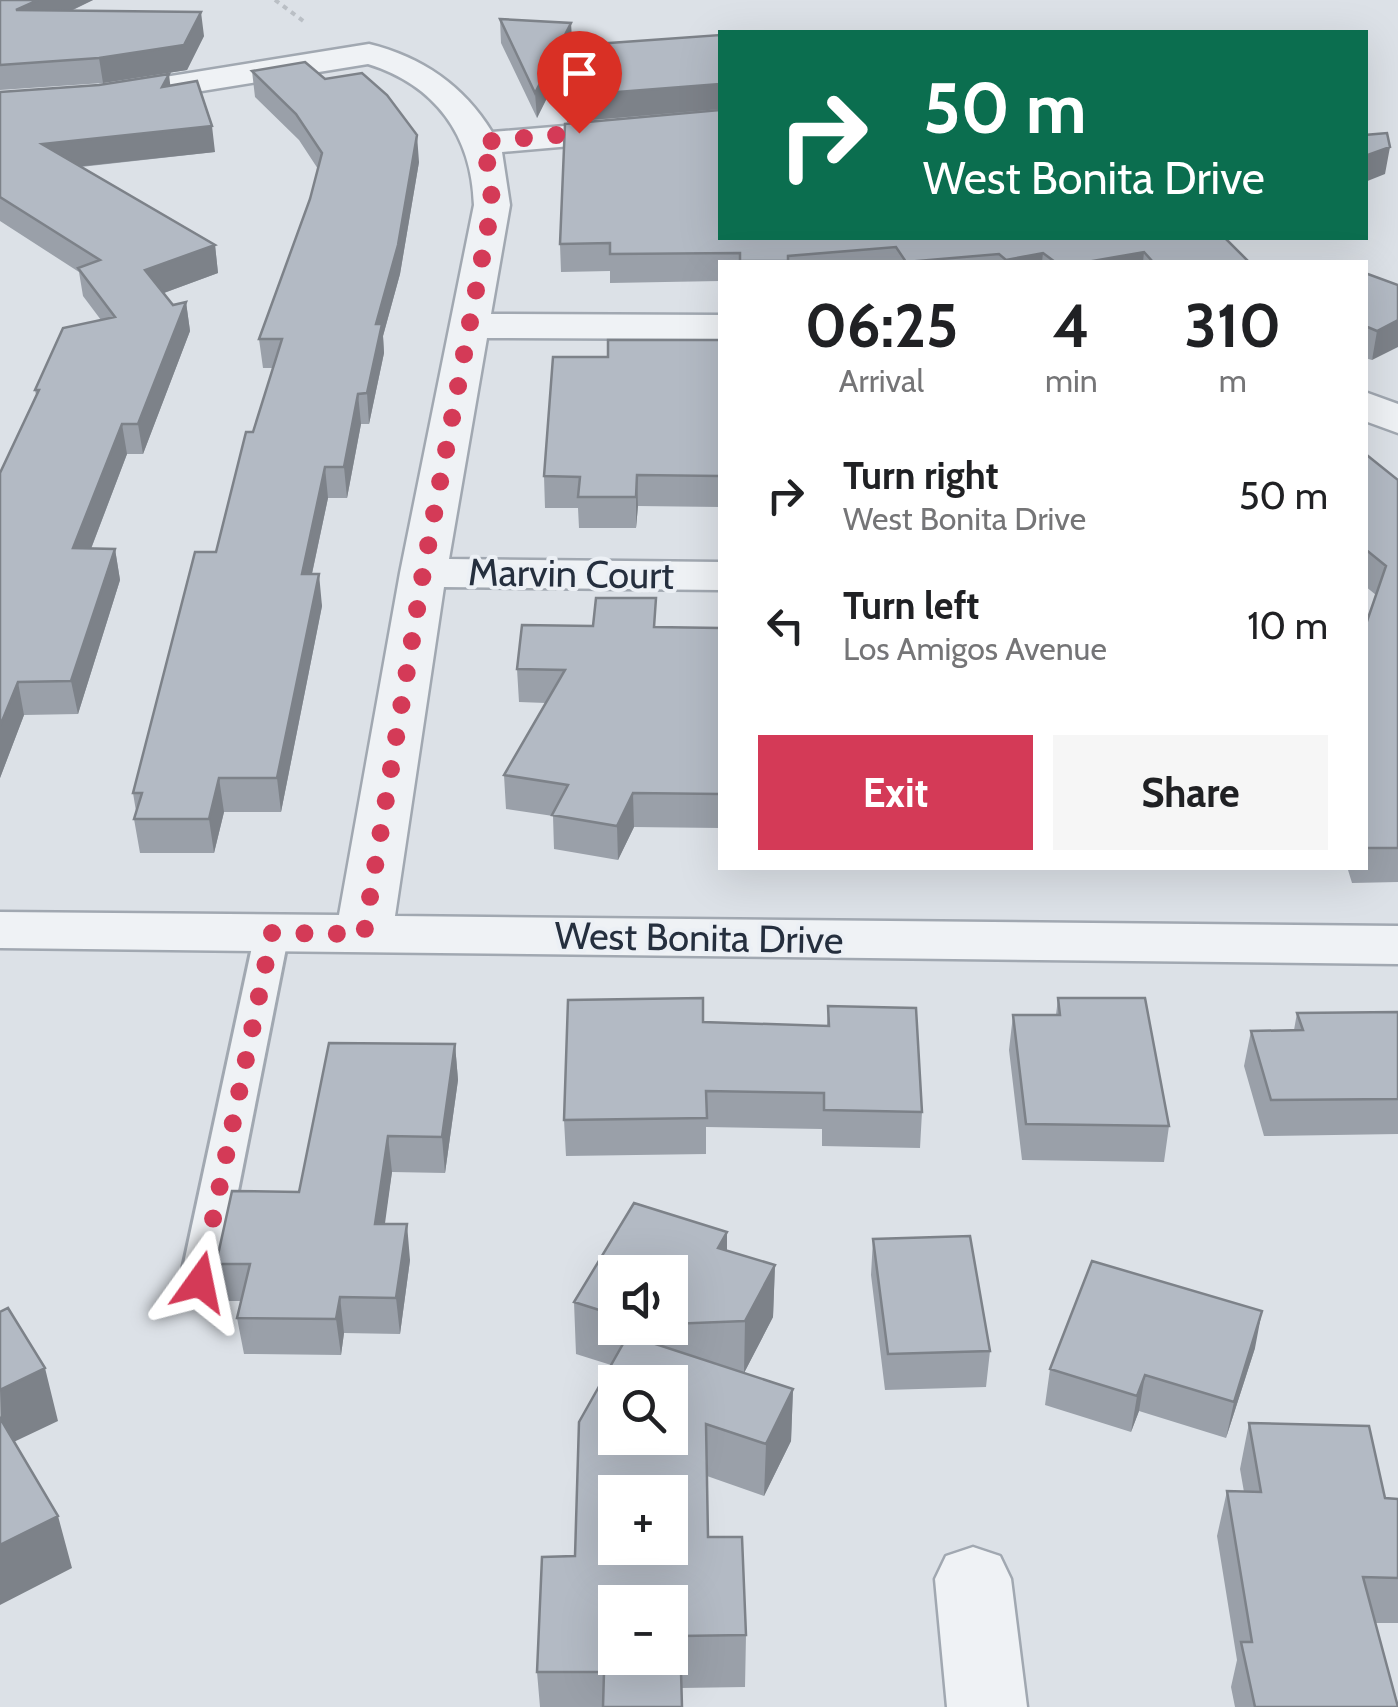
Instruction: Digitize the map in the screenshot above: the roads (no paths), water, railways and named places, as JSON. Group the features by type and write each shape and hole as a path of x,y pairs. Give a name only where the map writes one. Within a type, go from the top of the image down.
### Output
{"street":[{"path":"0,104 104,98 369,54 388,58 442,93 481,142 490,172 492,205 423,573 364,934"},
{"path":"481,142 718,123"},
{"path":"470,326 718,328"},
{"name":"Marvin Court","path":"423,573 718,576"},
{"name":"West Bonita Drive","path":"0,930 1398,946"},
{"path":"973,1579 987,1707"}],"lane":[{"path":"200,1282 272,933"}]}
